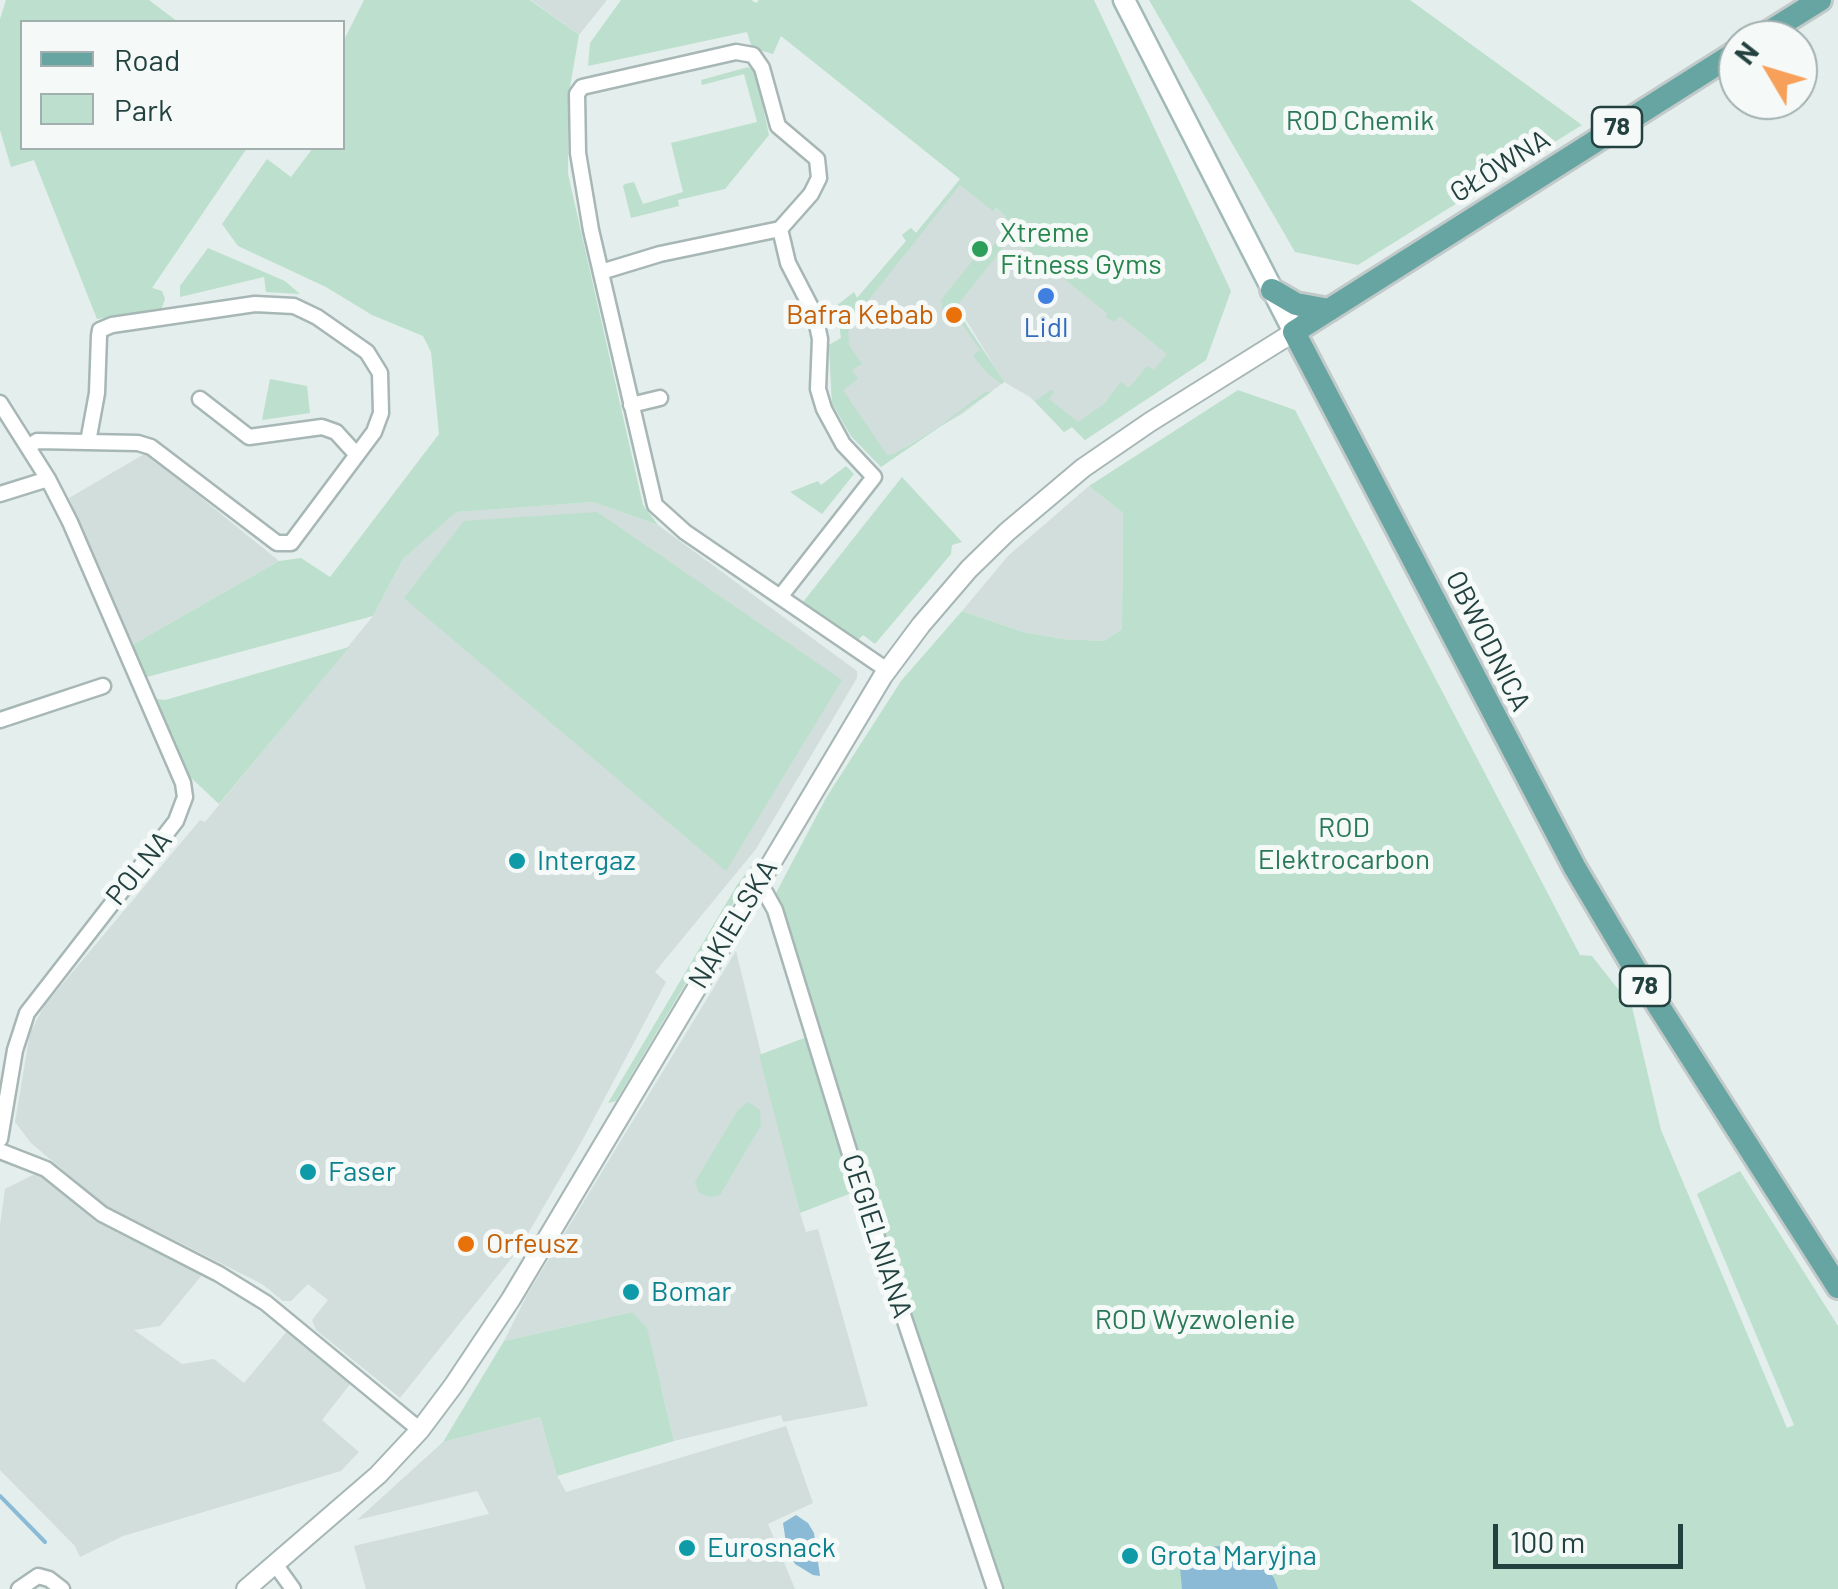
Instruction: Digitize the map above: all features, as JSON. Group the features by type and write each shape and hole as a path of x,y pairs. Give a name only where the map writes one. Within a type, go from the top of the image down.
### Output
{"main road":[{"name":"OBWODNICA","path":"1124,0 1575,868 1838,1287"},
{"path":"1788,20 1820,0"},
{"name":"GŁÓWNA","path":"1294,332 1718,65"},
{"path":"1272,290 1296,304 1330,310"}],"street":[{"path":"601,272 694,246 780,229 811,194 820,178 820,166 815,156 778,126 762,68 753,55 736,52 598,82 579,90 582,186 630,405 655,505 666,518 887,670"},
{"path":"780,229 788,263 815,316 820,339 818,389 824,409 844,444 874,477 780,597"},
{"path":"28,447 38,442 88,442 151,447 277,543 291,542 374,432 381,413 380,373 375,361 306,310 276,302 112,325 100,330 97,393 88,442"},
{"name":"NAKIELSKA","path":"246,1589 378,1475 454,1386 514,1293 887,670 955,584 1035,506 1113,446 1294,332"},
{"path":"630,405 660,398"},
{"path":"200,399 250,437 329,428 358,455"},
{"name":"POLNA","path":"0,403 48,480 76,536 184,783 185,797 176,821 27,1014 15,1050 0,1138"},
{"path":"0,494 48,480"},
{"path":"0,720 103,686"},
{"name":"CEGIELNIANA","path":"756,886 775,910 862,1193 995,1589"},
{"path":"0,1151 46,1169 102,1214 219,1274 266,1303 420,1430"},
{"path":"275,1564 294,1589"},
{"path":"18,1589 38,1576 49,1578 62,1589"}],"shaded area":[{"path":"531,0 607,0 579,35"},
{"path":"960,180 1019,227 947,296 995,367 957,305 1009,241 1014,245 1017,241 1206,360 1085,440 1072,427 1064,432 1030,397 1004,382 881,467 851,436 832,403 829,345 841,338 839,321 826,314 854,292 857,298 906,241 902,235 911,228 916,233"},
{"path":"146,453 279,561 132,645 69,498"},
{"path":"1089,486 1123,513 1122,629 1104,641 1062,639 1023,632 962,611 1008,556"},
{"path":"593,502 658,525 857,671 857,678 756,849 655,972 666,982 583,1139 519,1249 400,1398 316,1330 312,1320 328,1300 308,1284 291,1301 283,1301 262,1284 103,1204 31,1143 15,1122 30,1033 44,1006 200,820 205,822 373,616 403,559 455,512"},
{"path":"736,951 800,1213 806,1232 818,1229 868,1406 783,1422 781,1415 674,1441 662,1390 632,1312 504,1341 527,1295"},
{"path":"37,1173 96,1222 202,1275 160,1326 134,1330 182,1364 214,1359 244,1383 288,1330 351,1383 322,1420 359,1452 341,1471 123,1536 80,1557 75,1546 0,1470 0,1225 5,1189"},
{"path":"540,1417 557,1476 566,1492 786,1426 813,1503 768,1524 795,1589 366,1589 354,1546 489,1514 477,1491 357,1520 443,1442"}],"green space":[{"path":"6,0 149,0 175,20 20,20 20,150 246,150 152,288 162,291 165,299 161,310 97,319 34,160 11,167 0,130 0,19"},
{"path":"364,0 530,0 579,35 568,98 568,174 643,505 658,525 593,502 456,512 403,559 373,616 147,677 132,645 279,561 301,558 330,577 439,434 431,352 423,336 372,315 326,287 238,246 222,224 267,159 291,177 311,150 345,150 345,38"},
{"path":"621,0 1094,0 1231,291 1206,360 1085,440 1072,427 1064,432 1035,401 1051,390 1054,392 1049,399 1078,422 1104,404 1121,382 1129,388 1147,366 1154,370 1167,354 1120,316 1114,322 1106,317 1107,313 1018,242 1010,242 1018,227 1011,221 1005,246 955,308 1004,382 988,374 973,356 980,350 950,306 943,310 941,300 973,260 979,263 1009,225 996,208 993,211 960,185 862,308 852,315 857,320 848,331 849,345 862,364 852,370 858,379 843,390 887,455 937,428 985,392 991,392 881,467 851,436 832,403 829,345 841,338 839,321 826,314 854,292 857,298 906,241 902,235 911,228 916,233 960,179 781,36 773,54 752,48 747,32 588,66 590,43"},
{"name":"ROD Chemik","path":"1149,0 1410,0 1582,125 1358,265 1295,252"},
{"path":"748,67 755,71 769,135 725,189 678,200 679,206 631,218 625,184 634,182 643,204 683,192 671,143 757,122 744,74 702,85 701,80"},
{"path":"208,248 285,281 300,294 266,292 264,277 180,297 180,286"},
{"path":"270,379 307,386 310,413 262,420"},
{"name":"ROD Wyzwolenie","path":"1238,390 1295,410 1580,955 1592,956 1632,1007 1661,1130 1787,1428 1794,1425 1697,1194 1740,1171 1838,1326 1838,1589 1001,1589 775,895 826,798 901,681 962,611 1023,632 1062,639 1104,641 1122,629 1123,513 1089,486"},
{"path":"846,466 854,474 822,514 790,492 818,481 821,485"},
{"path":"902,477 962,542 952,545 951,554 875,644 863,635 858,640 803,602"},
{"path":"597,512 842,680 726,871 404,598 464,521"},
{"path":"349,647 219,804 187,774 156,699 165,700"},
{"path":"755,861 616,1101 608,1103 737,885"},
{"path":"807,1037 854,1192 800,1213 759,1055"},
{"path":"748,1102 760,1110 761,1125 720,1195 699,1193 695,1182 738,1110"},
{"path":"632,1312 647,1328 674,1441 557,1476 540,1417 443,1442 504,1341"}],"water":[{"path":"796,1515 814,1533 820,1576 795,1564 787,1549 783,1523"},
{"path":"1236,1545 1253,1551 1278,1589 1182,1589 1179,1556 1189,1548"}],"waterway":[{"path":"0,1496 45,1542"}],"place":[{"name":"Xtreme Fitness Gyms","path":"980,249"},
{"name":"Lidl","path":"1046,296"},
{"name":"Bafra Kebab","path":"954,315"},
{"name":"Intergaz","path":"517,861"},
{"name":"Faser","path":"308,1172"},
{"name":"Orfeusz","path":"466,1244"},
{"name":"Bomar","path":"631,1292"},
{"name":"Eurosnack","path":"687,1548"},
{"name":"Grota Maryjna","path":"1130,1556"}],"park label":[{"name":"ROD Elektrocarbon","path":"1344,844"}]}
